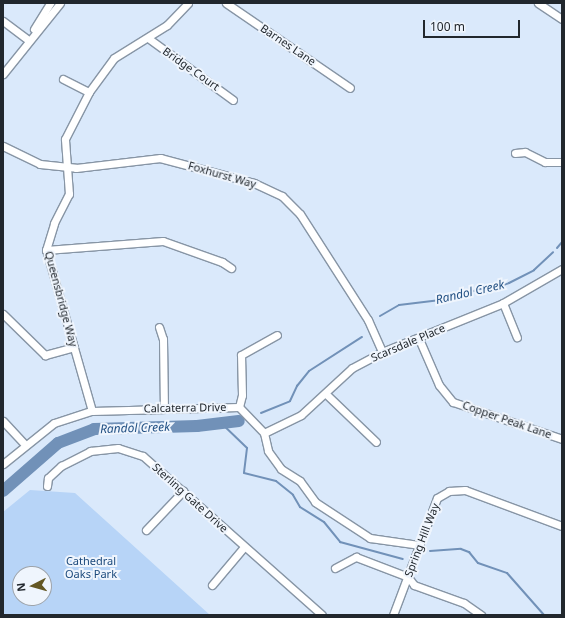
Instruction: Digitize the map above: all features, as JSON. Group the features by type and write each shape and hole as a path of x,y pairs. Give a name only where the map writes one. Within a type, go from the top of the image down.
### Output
{"street":[{"path":"28,40 50,3"},
{"path":"3,74 28,40 60,3"},
{"name":"Queensbridge Way","path":"92,411 46,250 54,223 69,194 65,139 89,92 114,58 167,25 188,3"},
{"name":"Barnes Lane","path":"226,3 350,88"},
{"path":"538,3 562,19"},
{"path":"3,21 28,40"},
{"name":"Bridge Court","path":"148,38 233,100"},
{"path":"63,79 89,92"},
{"name":"Foxhurst Way","path":"4,150 40,164 66,168 160,158 254,183 282,196 300,214 368,320 382,352"},
{"path":"515,153 525,152 545,162 562,162"},
{"path":"46,250 163,241 222,262 231,268"},
{"name":"Scarsdale Place","path":"264,433 301,416 352,368 382,352 419,339 503,303 562,269"},
{"path":"503,303 517,337"},
{"path":"3,314 45,354 74,347"},
{"path":"159,327 163,339 164,408"},
{"path":"239,407 242,395 241,355 277,335"},
{"name":"Copper Peak Lane","path":"419,339 438,385 453,402 562,438"},
{"path":"326,394 376,442"},
{"name":"Calcaterra Drive","path":"3,464 54,423 92,411 239,407 264,433 268,451 281,469 300,481 315,502 370,538 419,545"},
{"path":"3,421 25,445"},
{"name":"Sterling Gate Drive","path":"47,486 48,478 62,466 90,451 118,448 143,456 322,615"},
{"name":"Spring Hill Way","path":"393,615 437,498 450,491 465,490 562,526"},
{"path":"146,530 183,491"},
{"path":"212,585 244,547"},
{"path":"335,568 356,557 408,577 414,584 464,603 481,615"}],"green space":[{"name":"Cathedral Oaks Park","path":"30,490 75,493 210,615 3,615 3,512"}],"waterway":[{"name":"Randol Creek","path":"557,248 562,242"},
{"name":"Randol Creek","path":"380,316 399,305 449,299 480,289 491,289 509,283 534,270 553,252"},
{"name":"Randol Creek","path":"261,413 290,401 297,386 309,371 362,337"},
{"path":"219,421 247,448 244,473 276,481 293,495 300,507 324,522 340,542 403,559"},
{"name":"Randol Creek","path":"3,491 58,443 94,429 197,426 239,421"},
{"path":"430,551 461,549 469,552 478,563 507,573 544,615"}]}
